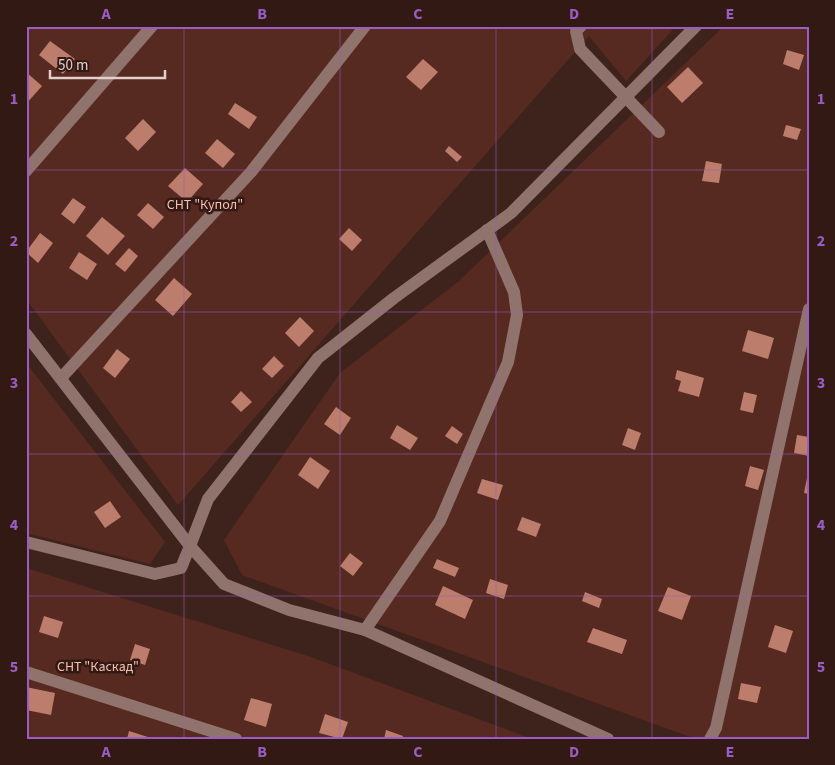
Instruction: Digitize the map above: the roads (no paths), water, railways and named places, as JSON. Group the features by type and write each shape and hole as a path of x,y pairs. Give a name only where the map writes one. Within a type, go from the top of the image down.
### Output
{"street":[{"path":"26,171 152,26"},
{"path":"60,378 250,172 365,26"},
{"path":"581,26 576,31 580,49 627,96 659,132"},
{"path":"26,542 155,574 181,568 208,499 318,358 511,213 696,26"},
{"path":"365,630 440,521 508,362 517,315 514,292 487,230"},
{"path":"710,739 716,728 809,309"},
{"path":"26,334 190,546 224,584 289,610 365,630 608,739"},
{"path":"26,672 236,739"}],"park label":[{"name":"СНТ \"Купол\"","path":"205,204"},
{"name":"СНТ \"Каскад\"","path":"98,666"}]}
